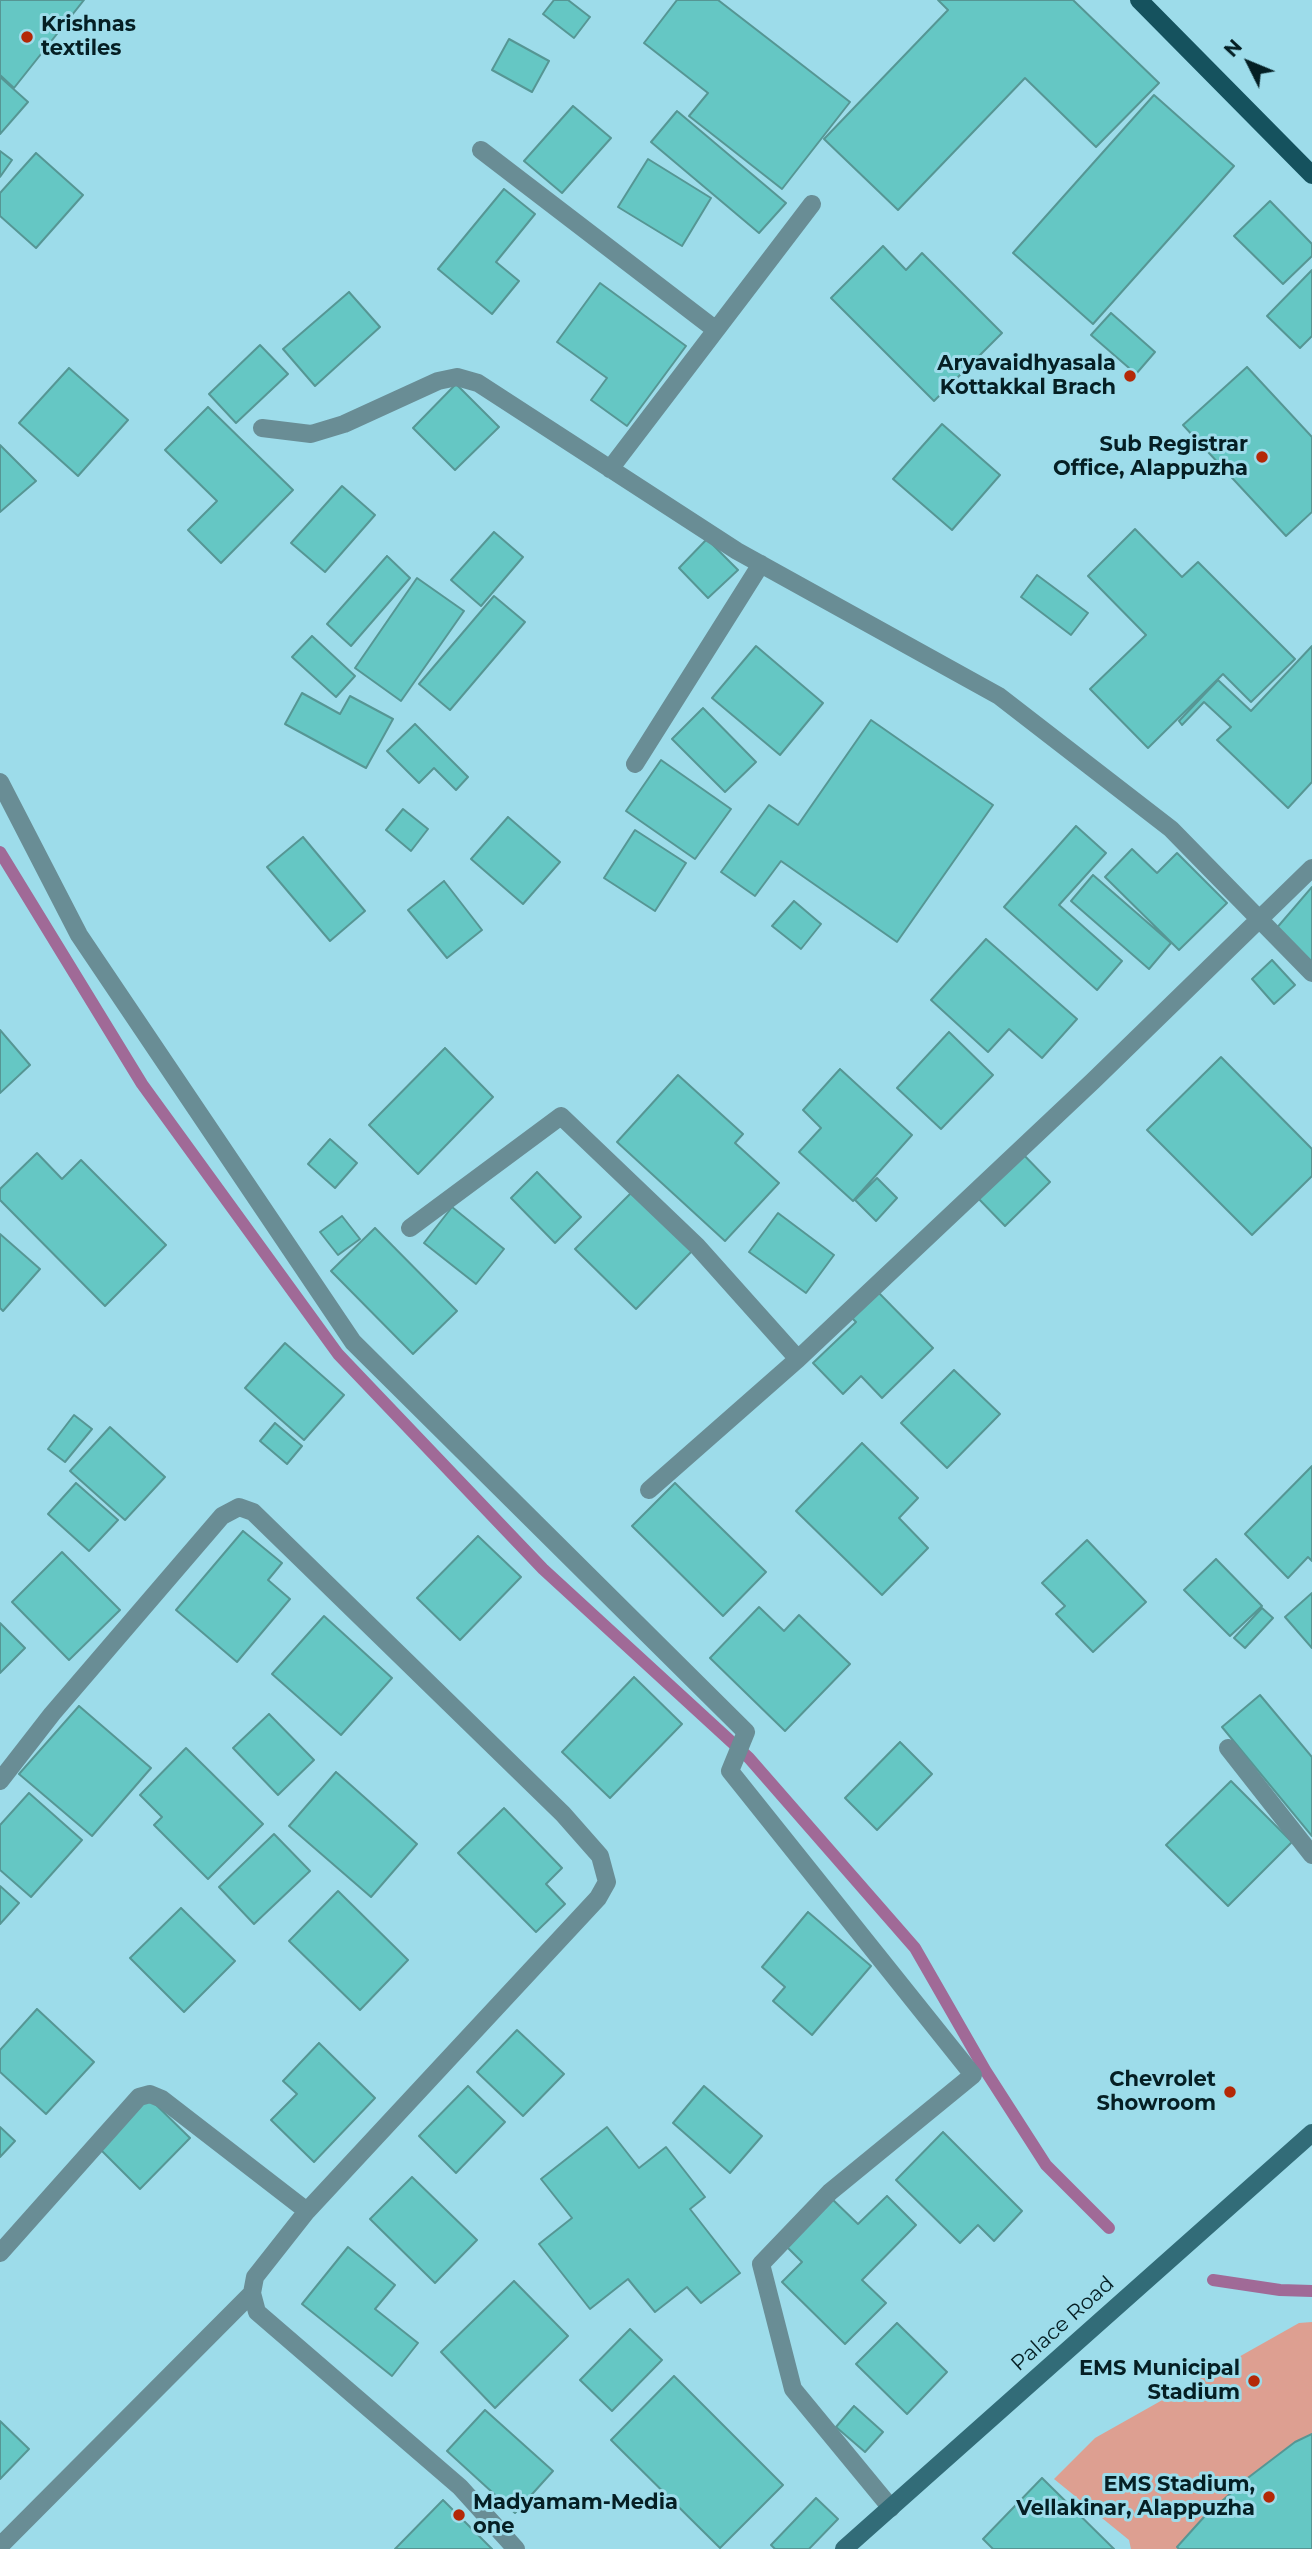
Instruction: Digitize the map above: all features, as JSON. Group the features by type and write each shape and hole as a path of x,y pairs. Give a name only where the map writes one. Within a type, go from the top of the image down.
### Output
{"main road":[{"path":"1139,0 1312,175"},
{"name":"Palace Road","path":"844,2549 1312,2133"}],"street":[{"path":"481,150 716,330"},
{"path":"610,469 812,204"},
{"path":"262,428 311,434 344,424 438,381 457,377 478,383 737,551 999,696 1171,829 1312,973"},
{"path":"635,764 761,564"},
{"path":"0,782 79,935 353,1342 746,1731 730,1771 973,2075 830,2192 761,2264 793,2389 891,2508"},
{"path":"649,1490 798,1359 1093,1082 1312,869"},
{"path":"410,1228 561,1116 696,1246 798,1359"},
{"path":"0,1781 52,1714 222,1516 239,1507 253,1512 563,1814 600,1856 607,1882 598,1898 307,2211 255,2277 252,2293 257,2312 460,2487 516,2549"},
{"path":"1228,1748 1312,1855"},
{"path":"0,2253 139,2097 150,2094 162,2099 307,2211"},
{"path":"0,2546 252,2293"}],"shaded area":[{"name":"EMS Municipal Stadium","path":"1312,2322 1312,2549 1131,2549 1129,2540 1054,2479 1095,2438 1299,2323"}],"building":[{"name":"Krishnas textiles","path":"0,0 84,0 14,88 0,75"},
{"path":"554,0 568,0 590,17 574,38 543,14"},
{"path":"677,0 718,0 850,102 782,189 689,116 708,93 644,43"},
{"path":"938,0 1073,0 1159,83 1096,147 1025,78 898,210 824,139 948,10"},
{"path":"509,39 549,61 532,92 492,70"},
{"path":"0,77 28,102 0,134"},
{"path":"1154,95 1234,166 1093,324 1013,253"},
{"path":"573,106 611,138 562,193 524,161"},
{"path":"677,111 786,203 759,233 651,142"},
{"path":"0,151 12,160 0,177"},
{"path":"36,153 83,195 36,248 0,216 0,193"},
{"path":"648,159 711,198 682,246 618,207"},
{"path":"504,189 535,214 496,262 519,281 492,314 438,269"},
{"path":"1270,201 1312,244 1312,256 1283,284 1234,236"},
{"path":"883,246 906,270 922,253 1002,333 934,401 831,298"},
{"path":"1312,270 1312,336 1300,348 1267,316"},
{"path":"600,283 686,346 627,426 591,400 607,378 557,342"},
{"path":"349,292 380,327 315,386 283,349"},
{"path":"1111,313 1155,352 1136,374 1091,335"},
{"path":"260,345 288,374 236,423 209,394"},
{"name":"Sub Registrar Office, Alappuzha","path":"1247,367 1312,437 1312,512 1286,536 1183,425"},
{"path":"69,368 128,420 78,476 19,423"},
{"path":"456,384 499,427 455,470 413,428"},
{"path":"208,407 293,490 221,563 188,530 217,501 165,450"},
{"path":"942,424 1000,475 952,530 893,479"},
{"path":"0,445 36,481 0,512"},
{"path":"342,486 375,515 325,572 291,543"},
{"path":"1135,529 1182,577 1198,562 1295,659 1251,702 1223,674 1148,748 1090,689 1146,635 1088,576"},
{"path":"494,532 523,557 481,606 451,580"},
{"path":"707,539 738,570 708,598 679,568"},
{"path":"387,556 410,578 351,646 327,624"},
{"path":"1037,575 1088,613 1071,635 1021,597"},
{"path":"417,578 464,611 401,701 355,668"},
{"path":"494,596 525,622 450,710 419,684"},
{"path":"312,636 355,676 336,697 292,657"},
{"path":"756,646 823,703 780,755 712,698"},
{"path":"1312,646 1312,782 1288,808 1217,740 1231,727 1204,702 1182,725 1179,721 1218,680 1251,711"},
{"path":"302,693 340,714 350,696 393,719 366,768 285,724"},
{"path":"703,708 756,762 725,792 672,739"},
{"path":"871,720 993,805 897,942 781,861 755,896 721,872 769,805 798,825"},
{"path":"415,724 468,777 456,790 434,768 419,783 387,751"},
{"path":"661,760 731,809 695,859 626,811"},
{"path":"403,809 428,829 411,851 386,830"},
{"path":"508,817 560,862 523,904 471,859"},
{"path":"1076,826 1106,853 1059,905 1122,961 1097,990 1004,907"},
{"path":"635,830 686,863 655,911 604,878"},
{"path":"303,837 365,911 330,941 267,867"},
{"path":"1132,849 1157,873 1177,853 1227,903 1179,950 1105,877"},
{"path":"1093,875 1171,943 1149,969 1071,901"},
{"path":"444,881 482,930 447,958 408,910"},
{"path":"1312,887 1312,962 1275,930"},
{"path":"794,901 821,924 801,949 772,926"},
{"path":"986,939 1077,1019 1042,1058 1009,1029 988,1052 931,1000"},
{"path":"1272,960 1295,985 1274,1004 1252,979"},
{"path":"0,1030 30,1065 0,1093"},
{"path":"949,1032 993,1075 941,1129 897,1088"},
{"path":"445,1048 493,1097 418,1174 369,1125"},
{"path":"1221,1057 1312,1149 1312,1176 1252,1235 1147,1130"},
{"path":"840,1069 912,1135 853,1201 799,1152 821,1128 803,1110"},
{"path":"678,1075 743,1134 735,1143 779,1183 725,1241 617,1142"},
{"path":"330,1139 357,1163 335,1188 308,1164"},
{"path":"1020,1151 1050,1182 1005,1226 975,1195"},
{"path":"37,1153 62,1179 81,1160 166,1245 105,1306 0,1200 0,1189"},
{"path":"537,1172 581,1217 555,1243 511,1198"},
{"path":"877,1178 897,1198 876,1221 855,1200"},
{"path":"631,1193 692,1251 636,1309 575,1249"},
{"path":"452,1207 504,1249 476,1284 424,1243"},
{"path":"778,1213 834,1255 806,1293 749,1252"},
{"path":"342,1216 360,1239 338,1255 320,1232"},
{"path":"375,1228 457,1311 413,1354 331,1271"},
{"path":"0,1234 40,1269 3,1311 0,1308"},
{"path":"877,1291 933,1348 882,1398 861,1376 843,1394 813,1363 856,1322 850,1316"},
{"path":"285,1343 344,1395 304,1440 245,1388"},
{"path":"954,1370 1000,1414 947,1468 901,1423"},
{"path":"74,1415 92,1429 65,1462 48,1449"},
{"path":"275,1423 302,1446 287,1464 260,1441"},
{"path":"110,1427 165,1477 125,1520 70,1471"},
{"path":"862,1443 918,1498 899,1518 928,1548 882,1595 796,1511"},
{"path":"1312,1466 1312,1561 1308,1557 1288,1578 1245,1534"},
{"path":"76,1483 118,1520 89,1551 48,1514"},
{"path":"675,1483 766,1572 723,1616 632,1526"},
{"path":"243,1531 282,1563 268,1580 290,1599 237,1662 176,1610"},
{"path":"478,1536 521,1577 460,1640 417,1598"},
{"path":"1087,1540 1146,1602 1093,1652 1056,1614 1065,1606 1042,1583"},
{"path":"62,1552 120,1610 69,1660 12,1602"},
{"path":"1216,1559 1262,1606 1230,1636 1184,1590"},
{"path":"1312,1593 1312,1648 1285,1617"},
{"path":"759,1607 784,1631 799,1615 850,1664 785,1731 710,1658"},
{"path":"1262,1608 1273,1618 1245,1648 1234,1638"},
{"path":"324,1616 392,1678 341,1735 272,1674"},
{"path":"0,1623 25,1648 0,1673"},
{"path":"634,1677 682,1724 610,1798 562,1752"},
{"path":"1260,1695 1312,1757 1312,1836 1222,1727"},
{"path":"79,1706 151,1768 92,1836 19,1774"},
{"path":"269,1714 314,1760 278,1795 233,1748"},
{"path":"900,1742 932,1774 877,1830 845,1798"},
{"path":"186,1748 263,1824 208,1879 154,1825 162,1817 140,1795"},
{"path":"336,1772 417,1844 371,1897 289,1826"},
{"path":"1231,1781 1292,1842 1228,1906 1166,1845"},
{"path":"29,1793 82,1840 31,1897 0,1870 0,1825"},
{"path":"504,1808 562,1868 546,1884 565,1904 536,1932 458,1853"},
{"path":"274,1834 310,1871 254,1924 219,1887"},
{"path":"0,1886 19,1903 0,1924"},
{"path":"338,1891 408,1960 360,2010 289,1941"},
{"path":"181,1908 235,1961 184,2012 130,1958"},
{"path":"808,1912 871,1966 812,2035 773,2001 785,1987 762,1967"},
{"path":"37,2009 94,2062 46,2114 0,2072 0,2050"},
{"path":"517,2030 564,2074 523,2116 477,2072"},
{"path":"319,2043 375,2098 314,2162 271,2120 297,2094 283,2081"},
{"path":"468,2086 505,2122 456,2173 419,2136"},
{"path":"704,2086 762,2136 730,2173 673,2123"},
{"path":"147,2096 190,2138 140,2189 97,2146"},
{"path":"0,2127 15,2141 0,2157"},
{"path":"607,2127 639,2168 666,2147 705,2197 690,2209 740,2273 701,2303 687,2287 655,2312 628,2279 590,2309 539,2244 572,2218 541,2179"},
{"path":"943,2132 1022,2211 994,2241 978,2225 960,2243 896,2180"},
{"path":"412,2177 477,2240 435,2283 370,2219"},
{"path":"887,2196 916,2225 862,2280 886,2303 845,2344 782,2282 802,2262 783,2243 830,2197 858,2224"},
{"path":"348,2247 395,2285 375,2309 418,2343 392,2376 302,2304"},
{"path":"514,2281 568,2336 495,2408 441,2352"},
{"path":"897,2323 947,2372 907,2414 856,2364"},
{"path":"630,2329 662,2360 612,2411 580,2380"},
{"path":"674,2376 783,2485 720,2548 611,2440"},
{"path":"854,2406 883,2432 865,2452 836,2427"},
{"path":"485,2410 553,2471 515,2513 447,2451"},
{"path":"0,2421 29,2449 0,2479"},
{"name":"EMS Stadium, Vellakinar, Alappuzha","path":"1312,2434 1312,2549 1177,2547 1204,2517 1249,2477 1295,2442"},
{"path":"1042,2478 1114,2549 993,2549 983,2539"},
{"path":"816,2498 838,2519 809,2549 775,2549 771,2545"},
{"path":"443,2500 492,2549 395,2549"}],"waterway":[{"path":"0,852 142,1084 338,1354 543,1569 749,1758 915,1948 985,2070 1046,2165 1109,2228"},
{"path":"1213,2280 1280,2290 1312,2291"}],"place":[{"name":"Krishnas textiles","path":"27,37"},
{"name":"Aryavaidhyasala Kottakkal Brach","path":"1130,376"},
{"name":"Sub Registrar Office, Alappuzha","path":"1262,457"},
{"name":"Chevrolet Showroom","path":"1230,2092"},
{"name":"EMS Municipal Stadium","path":"1254,2381"},
{"name":"EMS Stadium, Vellakinar, Alappuzha","path":"1269,2497"},
{"name":"Madyamam-Media one","path":"459,2515"}]}
